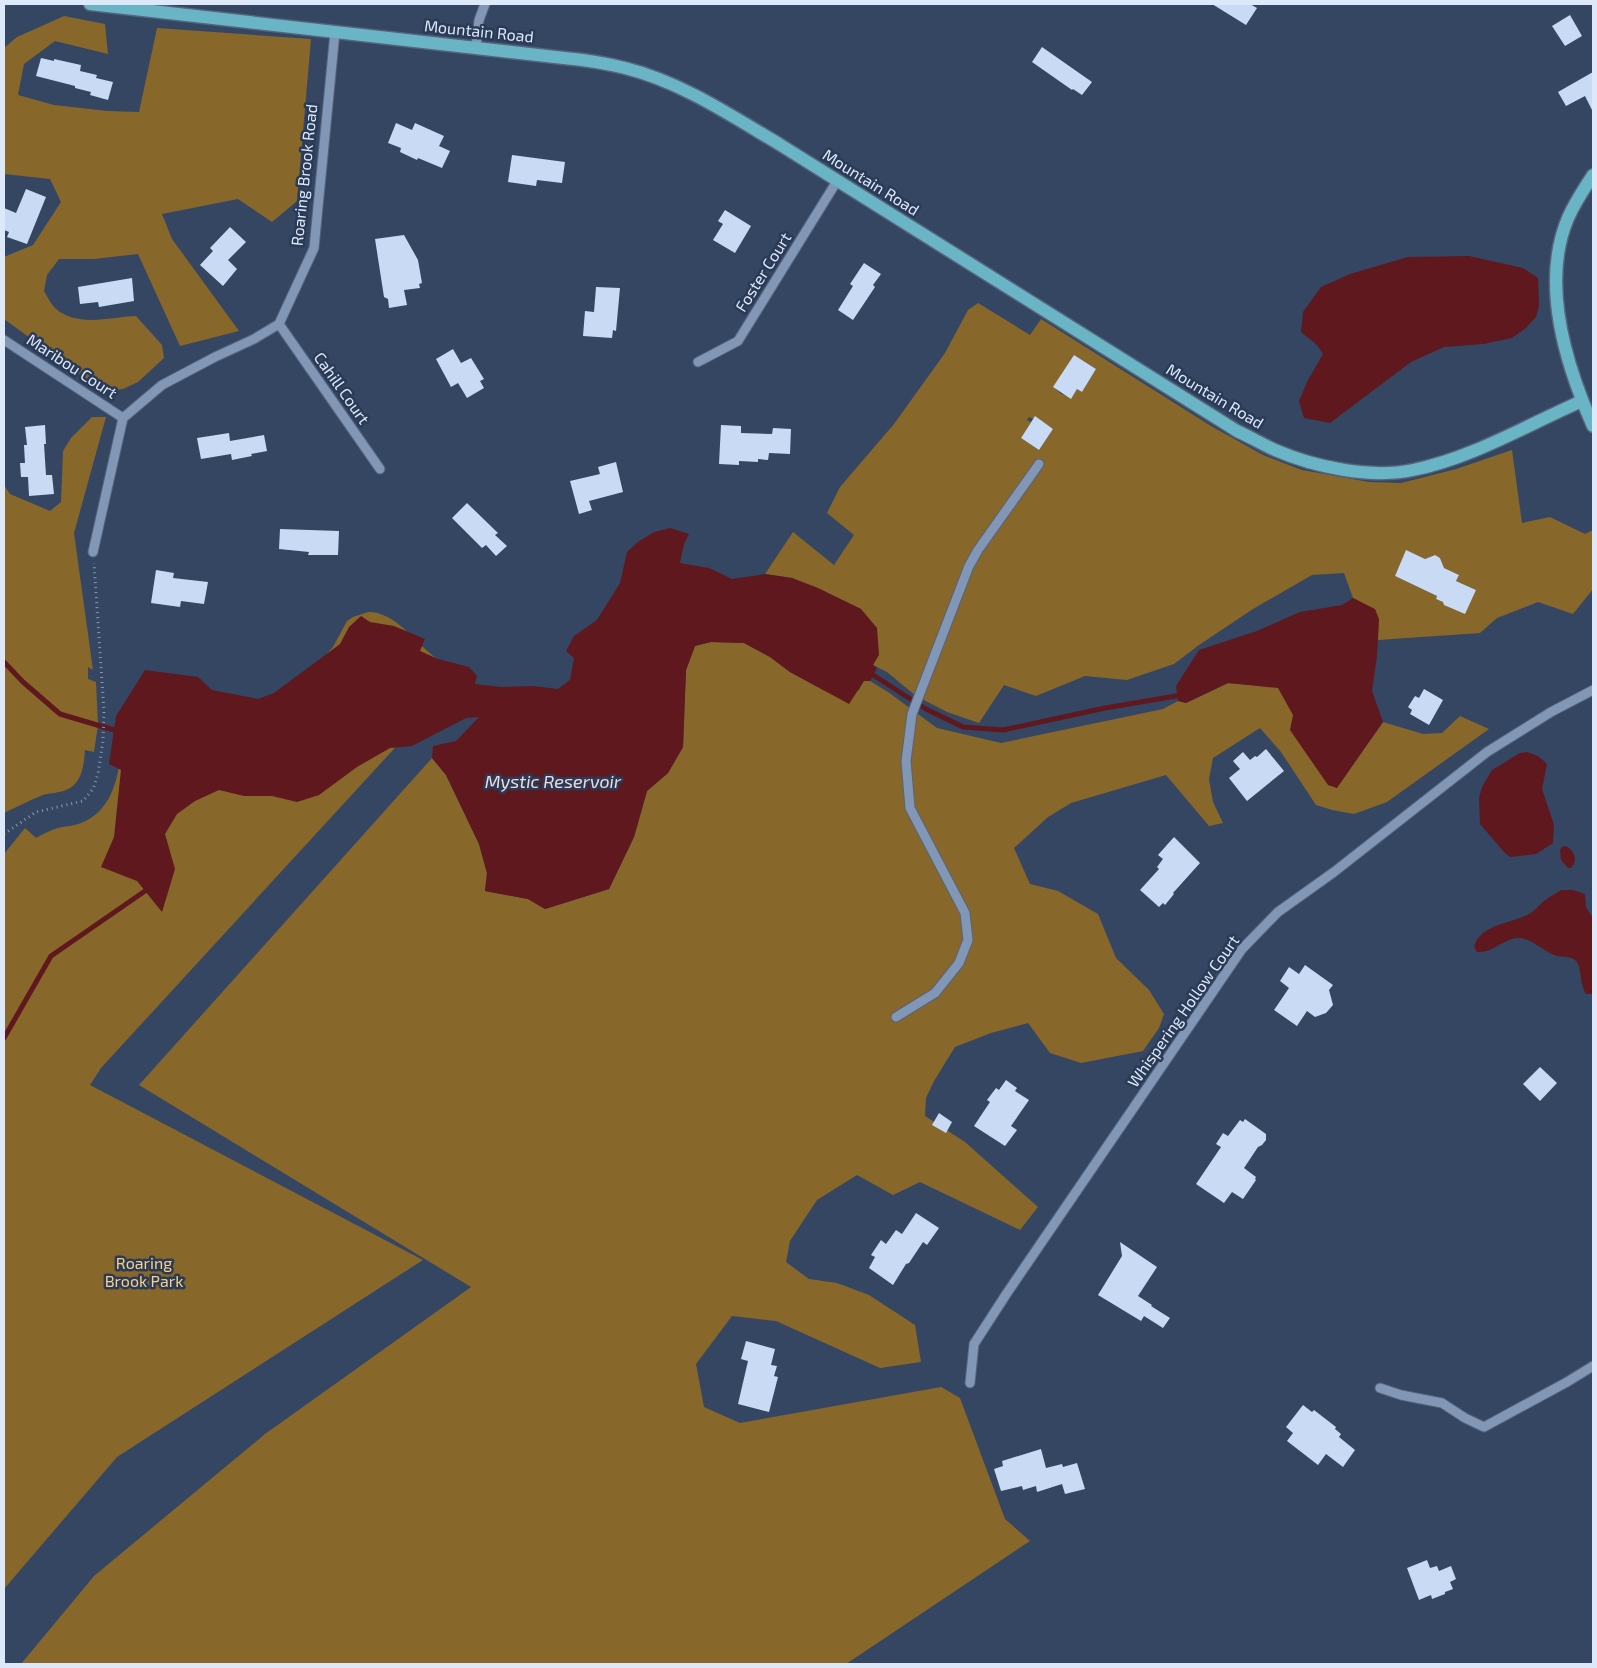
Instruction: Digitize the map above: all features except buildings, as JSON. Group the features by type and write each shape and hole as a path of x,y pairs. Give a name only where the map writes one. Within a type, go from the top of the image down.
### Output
{"main road":[{"name":"Mountain Road","path":"90,4 590,61 626,68 660,80 707,102 779,144 1238,431 1276,450 1332,468 1357,472 1385,473 1412,470 1464,454 1582,401"},
{"path":"1593,174 1580,194 1568,219 1560,247 1556,281 1561,328 1567,356 1582,401 1593,426"}],"street":[{"path":"476,47 480,20 485,4"},
{"name":"Roaring Brook Road","path":"279,324 314,248 335,32"},
{"name":"Foster Court","path":"698,362 738,341 837,181"},
{"path":"93,552 123,418 162,385 254,339 279,324"},
{"name":"Cahill Court","path":"279,324 380,469"},
{"name":"Maribou Court","path":"4,340 123,418"},
{"path":"896,1017 935,993 958,962 968,940 965,913 910,808 906,761 912,714 969,566 978,550 1039,464"},
{"name":"Whispering Hollow Court","path":"970,1384 974,1344 1242,949 1278,912 1334,872 1487,752 1551,712 1593,690"},
{"path":"1380,1388 1401,1395 1442,1403 1465,1418 1484,1427 1593,1366"}],"path":[{"path":"4,834 36,812 83,801 93,789 98,774 104,712 93,552"}],"green space":[{"path":"64,16 105,24 108,54 55,41 24,64 18,95 54,105 108,111 139,112 157,28 311,39 297,201 272,222 238,199 162,214 172,239 239,331 180,346 138,254 94,259 59,259 47,275 44,291 55,308 64,314 83,320 136,316 162,345 164,358 138,382 123,389 103,391 4,319 4,257 33,245 61,202 50,179 4,174 4,48 17,37"},
{"path":"978,303 1030,335 1041,319 1211,426 1263,455 1302,470 1369,482 1401,483 1456,469 1512,450 1522,523 1550,517 1585,534 1593,530 1593,589 1573,614 1538,602 1497,618 1480,633 1378,640 1376,613 1353,598 1344,573 1312,575 1253,609 1174,664 1127,680 1085,676 1036,696 1004,685 979,723 947,712 916,696 887,672 873,665 875,660 861,609 792,578 765,574 793,532 834,565 854,535 827,513 840,487 894,424 945,353 968,310","holes":["1074,355 1096,369 1082,392 1077,389 1071,398 1060,393 1054,387","1029,417 1033,419 1035,417 1053,429 1039,450 1021,438 1031,422 1027,420","1406,551 1425,559 1434,555 1440,558 1444,568 1459,575 1456,581 1476,590 1443,602 1436,599 1437,596 1395,576"]},
{"path":"92,417 106,417 74,533 93,670 88,667 88,679 96,682 98,725 94,752 85,750 79,779 71,787 63,791 43,795 4,813 4,485 10,494 50,511 61,502 63,451 71,438"},
{"name":"Roaring Brook Park","path":"368,612 386,616 394,621 435,658 460,677 101,1068 90,1085 423,1260 117,1457 4,1589 4,854 25,828 36,838 55,829 81,823 101,809 113,790 119,767 122,743 257,712 305,678 333,647 347,621"},
{"path":"711,642 744,643 825,691 859,690 864,680 870,681 937,728 1001,743 1163,709 1178,701 1186,703 1228,683 1278,687 1336,788 1383,722 1423,734 1442,733 1460,716 1489,729 1387,802 1354,814 1316,805 1281,752 1260,728 1213,758 1209,779 1213,802 1223,823 1209,826 1166,775 1071,803 1048,817 1014,848 1030,884 1058,891 1098,914 1116,958 1149,990 1164,1014 1159,1028 1143,1051 1081,1063 1050,1053 1028,1023 991,1033 955,1047 926,1098 925,1116 965,1142 1038,1207 1020,1230 920,1182 893,1195 857,1175 817,1200 790,1241 786,1262 809,1279 837,1283 869,1295 915,1325 921,1362 880,1368 776,1321 732,1316 696,1364 704,1407 740,1423 941,1387 960,1398 1005,1519 1030,1541 846,1664 21,1664 94,1576 265,1434 471,1287 139,1085 432,758 446,775 479,844 487,873 485,891 528,899 545,909 609,889 634,837 647,791 668,773 683,747 686,670 695,646"}],"water":[{"path":"1469,256 1523,268 1538,278 1539,306 1536,317 1526,328 1512,338 1483,344 1444,347 1411,362 1330,423 1304,418 1299,401 1307,382 1323,354 1317,345 1301,332 1303,312 1321,287 1350,274 1408,257"},
{"name":"Mystic Reservoir","path":"670,528 689,534 684,544 680,563 709,568 732,579 765,574 792,578 818,588 861,609 877,628 879,655 873,665 877,668 870,681 864,681 849,704 790,672 770,657 744,643 711,642 695,646 686,670 683,747 668,773 647,791 634,837 609,889 545,909 528,899 485,891 487,873 479,844 446,775 432,758 433,746 456,741 479,717 466,718 412,746 390,748 357,767 319,795 297,802 272,796 244,796 219,790 195,801 177,814 165,834 175,869 162,912 137,881 101,867 114,837 121,770 109,764 116,716 145,670 198,677 212,690 258,699 274,693 340,644 349,627 361,616 370,622 394,626 425,639 420,651 438,659 469,667 477,676 475,684 502,687 534,686 558,689 570,680 574,658 566,651 574,636 597,620 620,583 627,552 654,532"},
{"path":"1353,598 1375,609 1379,619 1377,656 1372,691 1383,722 1337,788 1328,785 1290,730 1293,715 1278,688 1228,683 1186,703 1178,701 1176,686 1199,650 1257,631 1300,612 1342,605"},
{"path":"1527,752 1538,756 1547,764 1542,789 1554,825 1553,843 1536,854 1510,857 1480,824 1479,798 1482,787 1492,770 1520,753"},
{"path":"1563,846 1568,847 1574,854 1575,860 1571,868 1568,868 1561,860 1560,850"},
{"path":"1561,890 1573,890 1585,894 1586,907 1593,918 1592,994 1586,994 1584,991 1578,964 1574,959 1549,953 1529,941 1518,938 1512,939 1482,952 1477,952 1474,947 1477,939 1489,929 1529,914"}],"waterway":[{"path":"4,662 23,682 60,714 114,730"},
{"path":"873,675 926,709 963,727 1003,730 1105,708 1176,696"},
{"path":"4,1038 51,956 145,891"}]}
